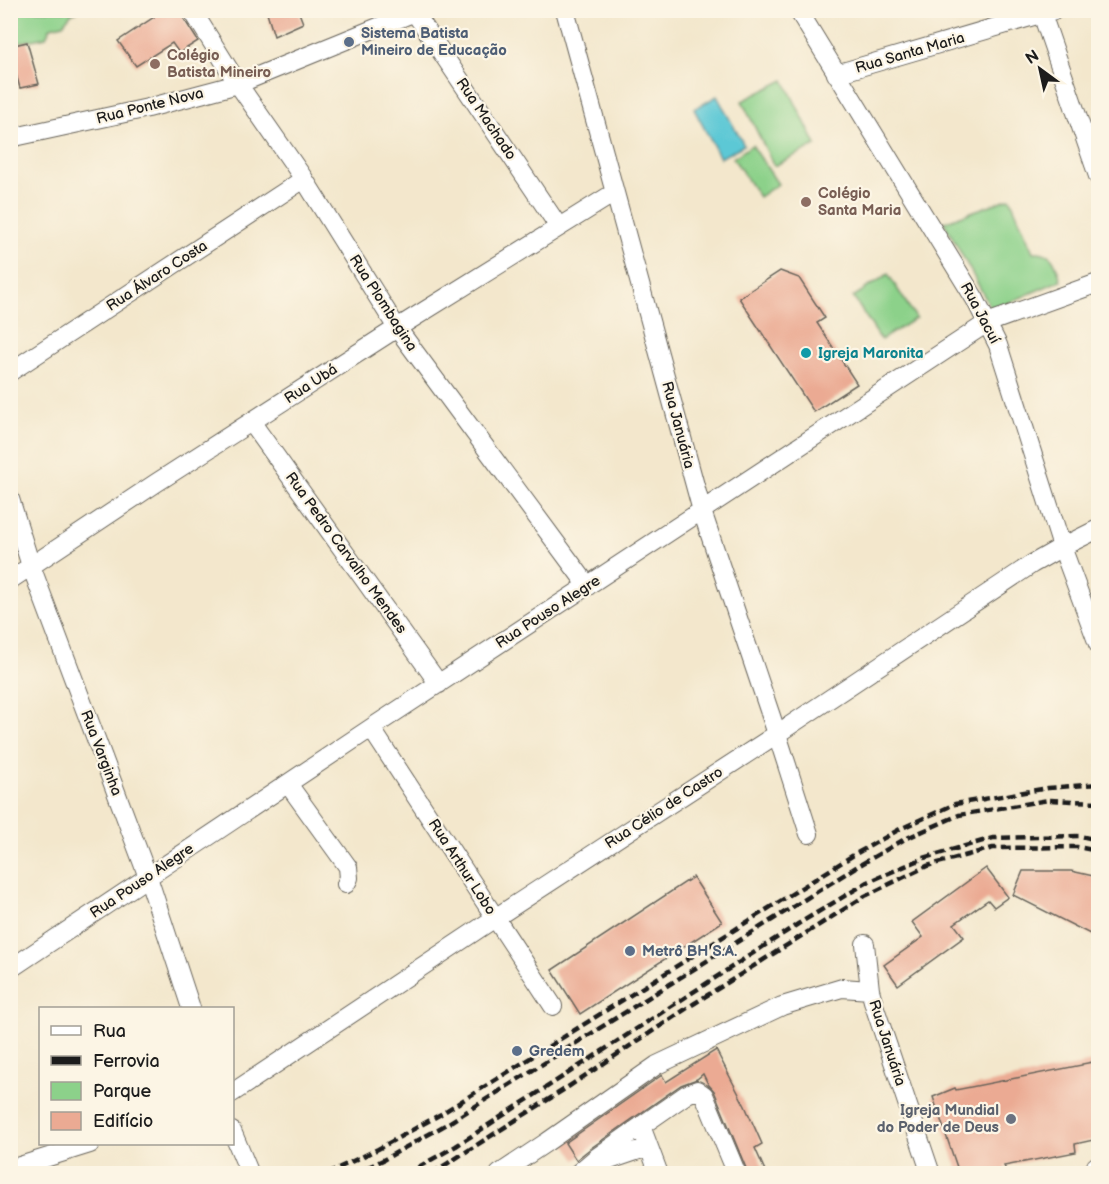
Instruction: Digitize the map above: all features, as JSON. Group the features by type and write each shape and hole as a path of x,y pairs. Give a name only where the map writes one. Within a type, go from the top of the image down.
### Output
{"street":[{"name":"Rua Plombagina","path":"192,10 238,84 304,179 398,328 588,586"},
{"name":"Rua Januária","path":"565,10 702,511 809,834"},
{"name":"Rua Jacuí","path":"798,10 975,299 998,345 1062,547 1098,644"},
{"name":"Rua Ponte Nova","path":"10,138 148,108 238,84 416,11"},
{"name":"Rua Machado","path":"416,11 559,227"},
{"name":"Rua Santa Maria","path":"836,74 1048,12"},
{"path":"1048,12 1098,176"},
{"name":"Rua Álvaro Costa","path":"10,372 304,179"},
{"name":"Rua Ubá","path":"10,580 156,483 614,193"},
{"name":"Rua Pouso Alegre","path":"13,963 148,877 987,323 1098,283"},
{"name":"Rua Pedro Carvalho Mendes","path":"252,423 440,684"},
{"name":"Rua Varginha","path":"10,499 31,567 148,877 191,1007"},
{"name":"Rua Célio de Castro","path":"234,1093 1032,564 1098,529"},
{"name":"Rua Arthur Lobo","path":"371,728 553,1006"},
{"path":"288,784 348,867 349,878 346,884"},
{"name":"Rua Januária","path":"865,944 870,990 931,1173"},
{"path":"499,1173 657,1065 782,1006 842,988 870,990"},
{"path":"581,1171 597,1157 687,1094 698,1090 704,1095 737,1173"},
{"path":"641,1126 659,1173"},
{"path":"234,1136 250,1173"},
{"path":"10,1169 84,1145"},
{"path":"581,1171 648,1147"}],"green space":[{"path":"18,10 78,11 71,14 63,24 51,27 46,37 21,42 11,39 10,33 11,24"},
{"path":"784,80 816,145 774,166 742,101"},
{"path":"752,145 778,184 759,197 733,158"},
{"path":"1010,198 1033,252 1040,252 1053,259 1061,280 992,310 944,222"},
{"path":"888,274 916,318 881,340 853,297"}],"water":[{"path":"717,96 744,145 720,158 694,109"}],"building":[{"path":"149,10 181,10 182,16 198,41 179,53 172,43 136,66 118,41 154,17"},
{"path":"266,10 298,10 303,23 274,36"},
{"path":"27,42 39,84 20,88 16,74 10,76 10,46"},
{"name":"Igreja Maronita","path":"780,271 799,278 825,318 817,323 857,384 814,412 739,298"},
{"path":"986,868 1008,897 994,907 988,900 954,924 964,937 898,985 884,965 923,937 912,922"},
{"path":"1023,871 1071,871 1098,877 1098,938 1013,895"},
{"name":"Metrô BH S.A.","path":"693,877 722,922 580,1014 552,970"},
{"path":"716,1050 762,1144 755,1148 766,1173 748,1173 714,1091 703,1074 681,1085 576,1160 565,1143 662,1075 666,1082"},
{"name":"Igreja Mundial do Poder de Deus","path":"1098,1061 1098,1139 1075,1144 1076,1152 1004,1166 1006,1170 993,1173 959,1173 933,1097 955,1088 956,1090"}],"railway":[{"path":"326,1174 378,1149 441,1114 852,856 900,829 955,804 1048,788 1098,784"},
{"path":"354,1174 447,1124 858,866 905,839 959,815 1048,800 1098,802"},
{"path":"406,1174 456,1146 798,924 868,882 924,858 993,838 1080,836 1098,840"},
{"path":"431,1174 865,896 927,866 993,848 1077,847 1098,851"}],"place":[{"name":"Sistema Batista Mineiro de Educação","path":"349,42"},
{"name":"Colégio Batista Mineiro","path":"155,64"},
{"name":"Colégio Santa Maria","path":"806,202"},
{"name":"Igreja Maronita","path":"806,353"},
{"name":"Metrô BH S.A.","path":"630,951"},
{"name":"Gredem","path":"517,1051"},
{"name":"Igreja Mundial do Poder de Deus","path":"1011,1119"}]}
